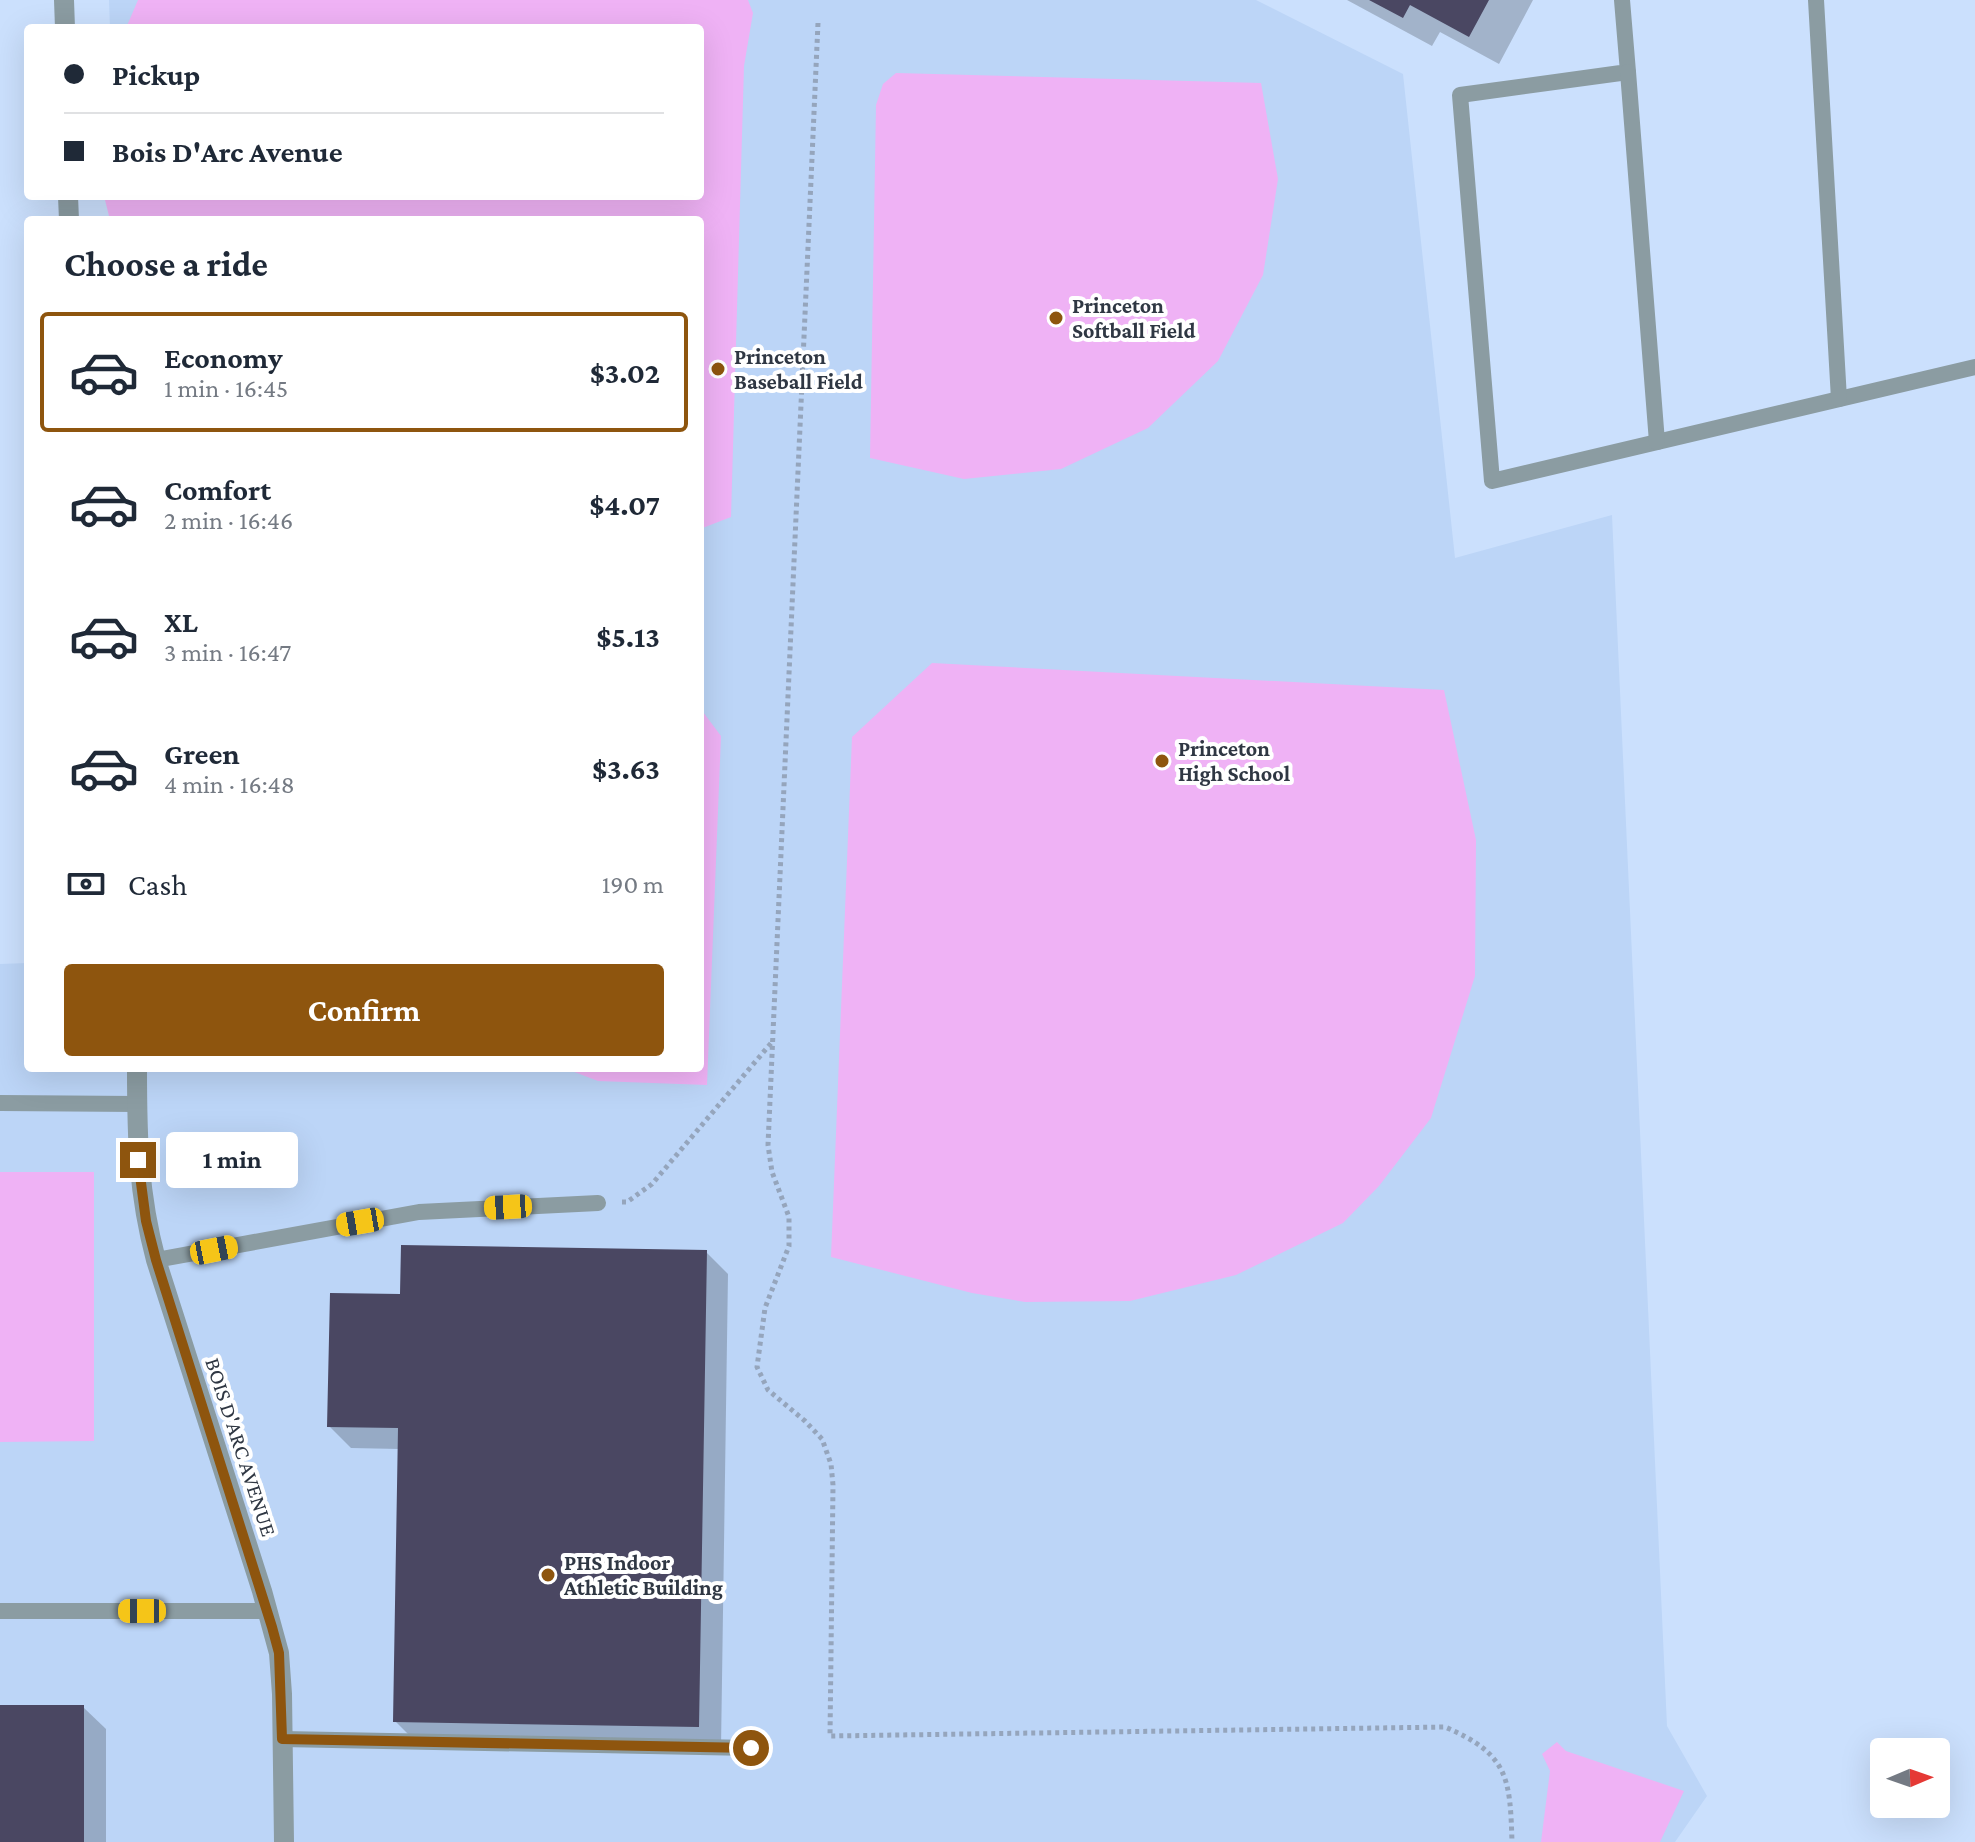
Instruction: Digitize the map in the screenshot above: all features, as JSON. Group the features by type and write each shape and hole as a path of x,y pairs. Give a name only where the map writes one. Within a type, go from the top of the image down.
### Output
{"street":[{"path":"64,0 65,24"},
{"name":"BOIS D'ARC AVENUE","path":"137,1072 139,1178 146,1221 279,1653 284,1842"}],"lane":[{"path":"1622,0 1657,442"},
{"path":"1816,0 1839,399"},
{"path":"1628,72 1460,95 1492,481 1975,367"},
{"path":"0,1103 137,1104"},
{"path":"156,1260 419,1212 598,1203"},
{"path":"0,1611 268,1611"},
{"path":"282,1739 751,1748"}],"path":[{"path":"818,23 768,1145 772,1172 789,1217 789,1246 765,1308 757,1367 768,1390 822,1439 831,1464 830,1736 1445,1727 1466,1736 1492,1755 1506,1774 1511,1794 1512,1842"},
{"path":"598,1203 627,1202 652,1184 772,1041"}],"shaded area":[{"name":"Princeton High School","path":"109,0 1256,0 1403,74 1455,558 1612,515 1667,1726 1707,1796 1675,1842 0,1842 0,964 24,963 24,1072 704,1072 704,216 213,216 603,200 704,200 704,24 110,24"},
{"name":"Princeton Baseball Field","path":"138,0 748,0 753,13 744,66 731,517 704,527 704,216 109,216 105,200 704,200 704,24 128,24"},
{"name":"Princeton Softball Field","path":"896,73 1261,83 1278,179 1263,275 1218,361 1148,428 1061,469 964,479 870,458 876,105 883,84"},
{"path":"932,663 1444,690 1476,840 1475,976 1431,1118 1379,1186 1343,1223 1236,1275 1130,1301 1025,1302 972,1293 831,1257 852,737"},
{"path":"704,713 721,736 707,1085 598,1081 574,1072 704,1072"},
{"path":"0,1172 94,1172 94,1441 0,1442"},
{"path":"1557,1742 1566,1751 1684,1791 1660,1842 1541,1842 1550,1771 1542,1754"}],"building":[{"path":"1369,0 1489,0 1469,37 1410,5 1403,18"},
{"name":"PHS Indoor Athletic Building","path":"401,1245 707,1250 699,1727 393,1722 398,1428 327,1427 330,1293 400,1294"},
{"path":"0,1705 84,1705 84,1842 0,1842"}],"place":[{"name":"Princeton Softball Field","path":"1056,318"},
{"name":"Princeton Baseball Field","path":"718,369"},
{"name":"Princeton High School","path":"1162,761"},
{"name":"PHS Indoor Athletic Building","path":"548,1575"}],"route":[{"path":"138,1160 146,1221 156,1260 279,1653 282,1739 751,1748"}]}
